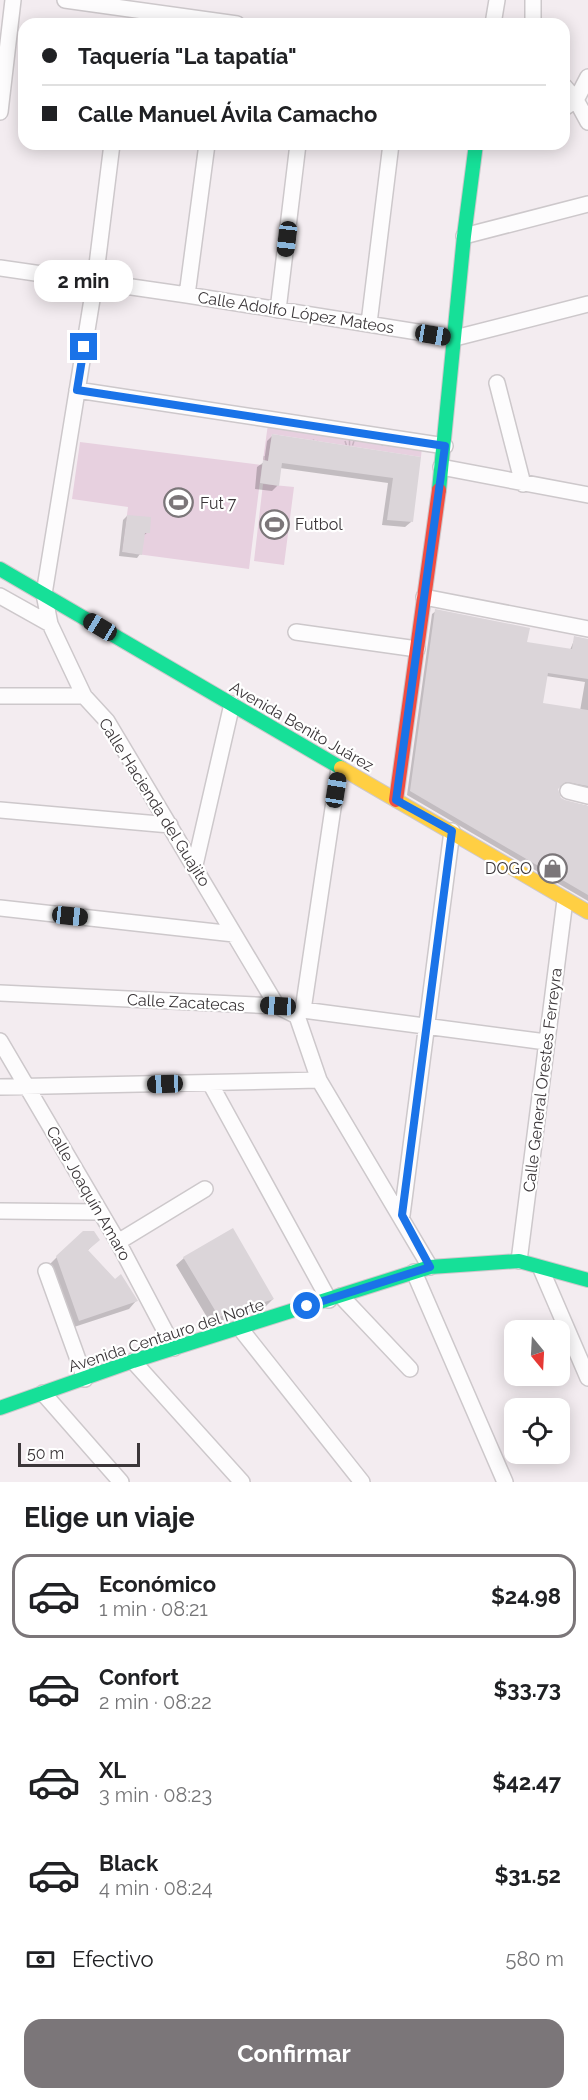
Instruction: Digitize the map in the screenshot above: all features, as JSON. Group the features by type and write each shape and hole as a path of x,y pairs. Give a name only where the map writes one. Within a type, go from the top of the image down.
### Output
{"street":[{"path":"0,112 13,0"},
{"path":"65,0 129,4 201,18"},
{"path":"494,18 497,0"},
{"path":"533,0 533,18"},
{"path":"588,76 570,104 588,122"},
{"path":"44,594 94,281 111,150"},
{"path":"187,294 206,150"},
{"path":"278,310 297,150"},
{"path":"369,323 390,150"},
{"path":"396,800 445,446 464,236 475,150"},
{"path":"464,236 588,204"},
{"name":"Calle Adolfo López Mateos","path":"0,268 187,294 455,338 586,310"},
{"path":"497,383 523,484"},
{"path":"77,390 445,446"},
{"path":"441,467 588,495"},
{"name":"Avenida Benito Juárez","path":"0,569 588,912"},
{"name":"Calle Hacienda del Guajito","path":"44,594 50,624 84,696 107,721 278,1006"},
{"path":"0,596 50,624"},
{"path":"424,597 588,629"},
{"path":"296,632 417,649"},
{"path":"0,696 84,696"},
{"path":"195,865 232,704"},
{"path":"339,768 300,1013 319,1080 402,1215 430,1267"},
{"path":"568,791 588,796"},
{"path":"0,810 170,825"},
{"path":"402,1215 452,831"},
{"name":"Calle General Orestes Ferreyra","path":"519,1261 565,900"},
{"path":"0,908 234,934"},
{"name":"Calle Zacatecas","path":"0,993 278,1006 300,1013 426,1026 546,1042"},
{"name":"Calle Joaquín Amaro","path":"0,1041 118,1242 174,1348"},
{"path":"0,1087 319,1080"},
{"path":"210,1083 335,1298 410,1369"},
{"path":"118,1242 206,1189"},
{"path":"0,1211 100,1212"},
{"name":"Avenida Centauro del Norte","path":"0,1408 134,1361 430,1267 519,1261 588,1280"},
{"path":"542,1269 588,1378"},
{"path":"46,1271 85,1379"},
{"path":"414,1272 505,1482"},
{"path":"239,1327 362,1482"},
{"path":"134,1361 242,1482"},
{"path":"44,1393 121,1482"}],"green space":[{"path":"268,424 422,447 421,457 272,434 268,461 263,460"},
{"name":"Fut 7","path":"80,442 262,465 249,569 122,552 128,507 72,499"},
{"name":"Futbol","path":"263,484 294,487 284,565 254,561"}],"building":[{"path":"272,434 421,457 413,522 387,520 393,478 282,463 279,486 260,483 263,460 268,461"},
{"path":"127,515 151,517 150,533 145,533 142,555 122,552"},
{"path":"435,609 530,628 527,642 572,649 574,636 588,639 588,679 548,673 543,703 588,710 588,786 566,782 558,789 561,798 588,806 588,895 410,791"},
{"path":"233,1228 274,1299 219,1317 183,1257"},
{"path":"83,1231 94,1231 100,1240 88,1250 115,1279 121,1274 138,1301 79,1321 56,1256"}],"traffic: fast":[{"path":"439,490 464,236 475,150"},
{"path":"0,569 341,768"},
{"path":"0,1408 133,1361 430,1267 519,1261 588,1280"}],"traffic: slow":[{"path":"341,768 588,912"}],"traffic: jam":[{"path":"396,800 439,490"}],"place":[{"name":"Fut 7","path":"179,503"},
{"name":"Futbol","path":"274,524"},
{"name":"DOGO","path":"553,868"}],"route":[{"path":"84,347 77,390 445,446 396,800 452,831 402,1215 430,1267 307,1306"}]}
